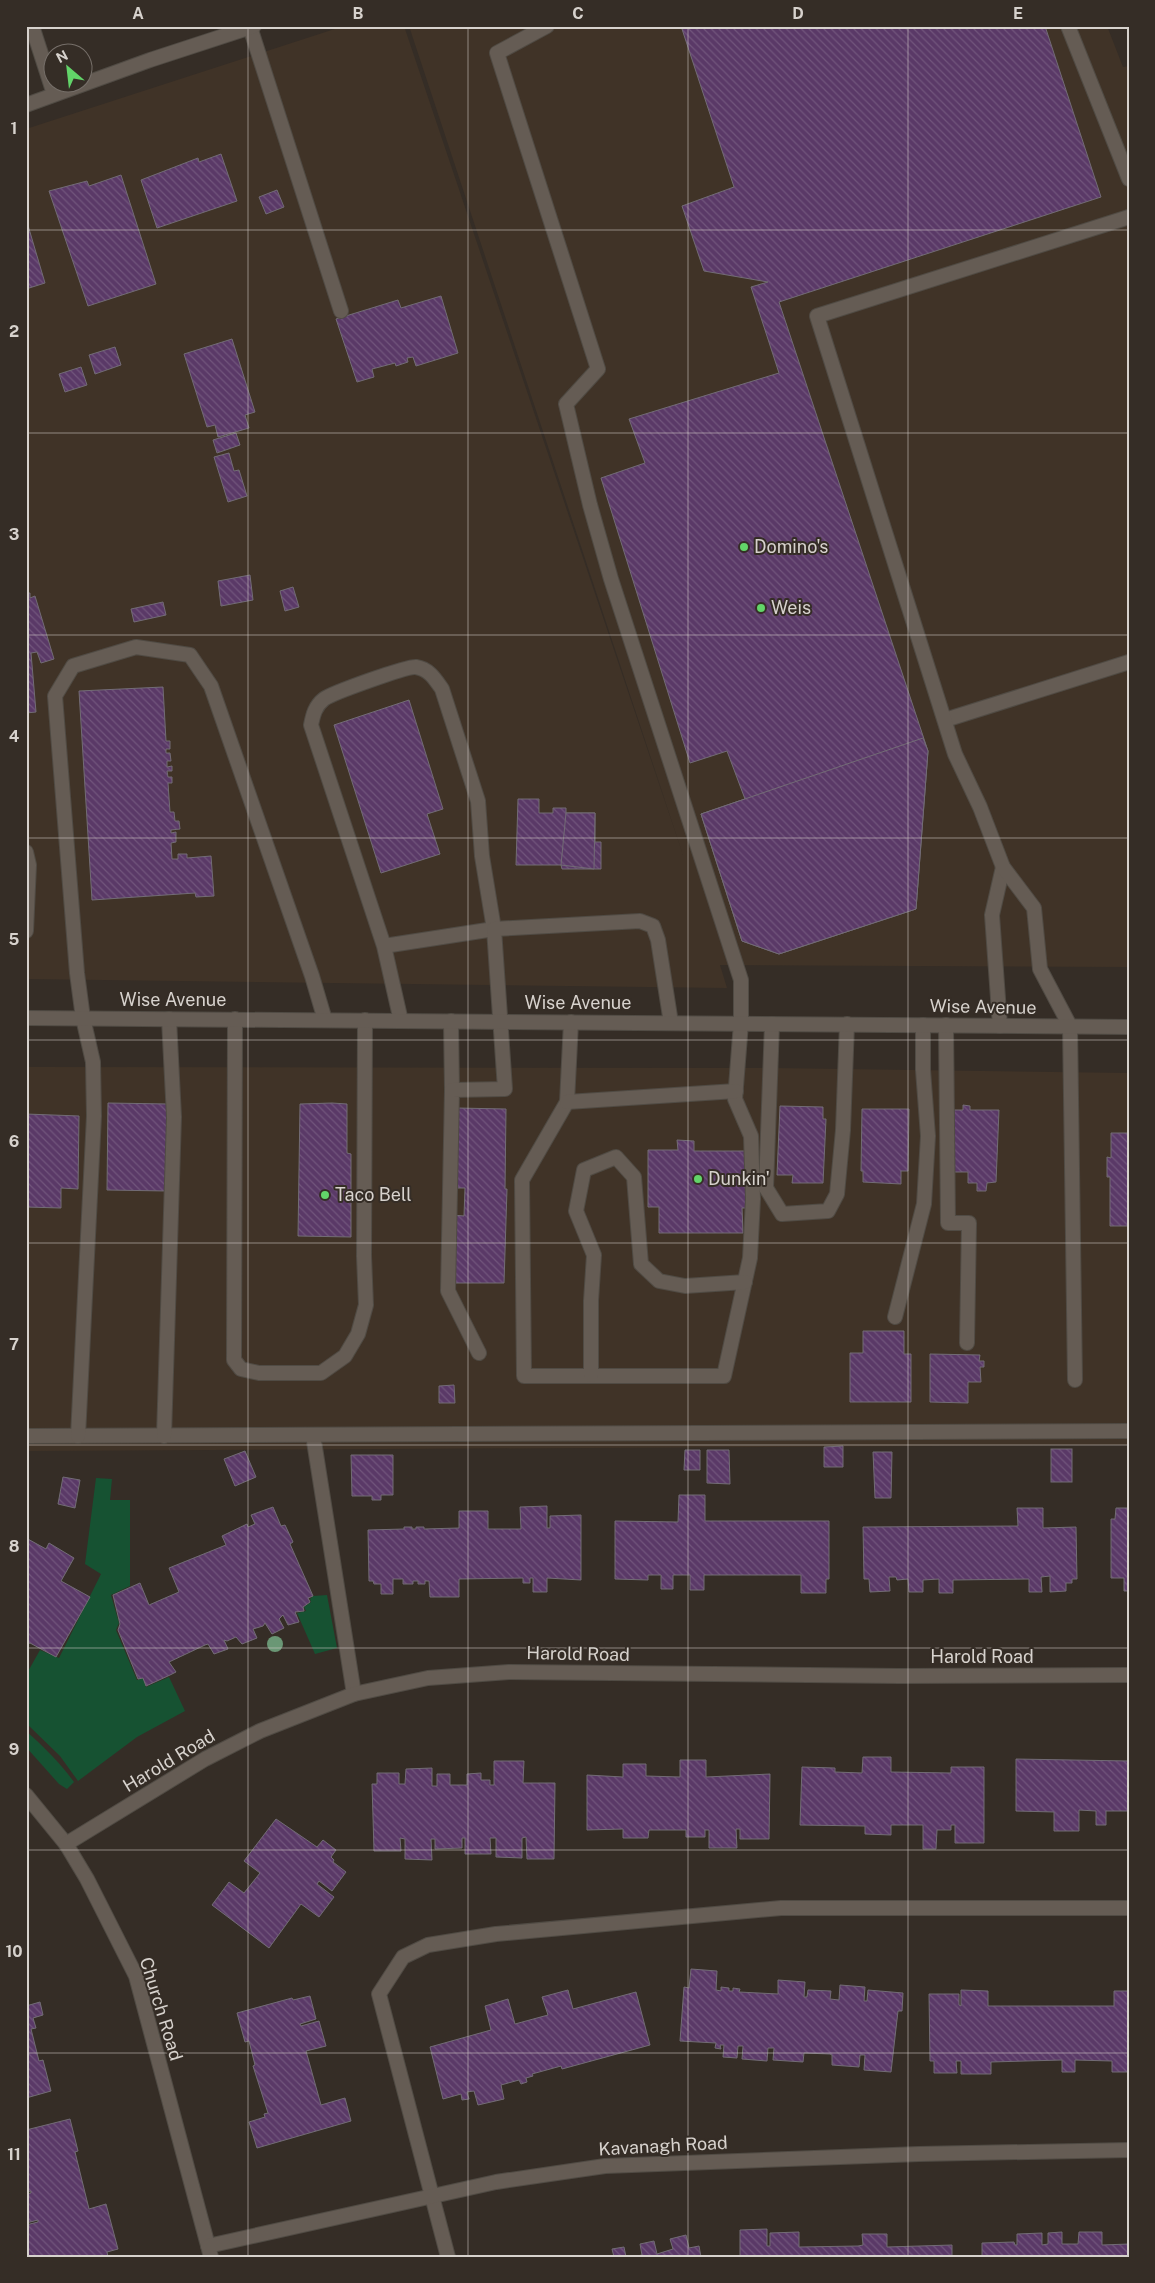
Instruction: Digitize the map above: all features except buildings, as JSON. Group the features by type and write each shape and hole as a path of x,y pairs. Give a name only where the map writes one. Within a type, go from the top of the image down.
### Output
{"street":[{"path":"32,26 54,94"},
{"path":"546,26 497,53 598,369 566,404 590,505 614,588 741,980 741,1023 735,1099 751,1136 753,1199 750,1258 724,1376 524,1376 522,1180 567,1102 571,1022"},
{"path":"1068,26 1129,179"},
{"path":"26,105 252,27 341,311"},
{"path":"1075,1380 1070,1026 1040,969 1034,908 1003,867 980,807 955,754 817,316 1129,218"},
{"path":"78,1436 94,1116 93,1062 83,1018 76,963 55,696 73,666 136,647 190,655 211,686 325,1020"},
{"path":"945,720 1129,662"},
{"path":"401,1021 384,946 310,726 314,711 325,698 389,674 415,667 431,673 442,689 478,801 482,856 494,929 505,1089 452,1090"},
{"path":"26,852 30,865 26,931"},
{"path":"1000,1026 992,916 1003,867"},
{"path":"384,946 494,929 640,921 653,926 658,940 672,1023"},
{"name":"Wise Avenue","path":"26,1018 1129,1027"},
{"path":"164,1436 174,1117 168,1019"},
{"path":"235,1019 234,1360 241,1369 258,1373 321,1372 345,1356 358,1334 366,1305 364,1256 365,1020"},
{"path":"451,1021 452,1090 448,1291 479,1353"},
{"path":"772,1024 766,1188 782,1214 828,1211 837,1194 843,1130 847,1024"},
{"path":"895,1317 924,1204 928,1136 923,1070 924,1025"},
{"path":"946,1025 948,1223 969,1223 967,1343"},
{"path":"567,1102 736,1091"},
{"path":"591,1375 591,1300 594,1255 576,1211 584,1170 616,1157 634,1177 641,1264 659,1281 684,1286 745,1282"},
{"path":"26,1436 1129,1431"},
{"path":"314,1435 354,1694"},
{"name":"Harold Road","path":"66,1844 204,1759 260,1731 354,1694 428,1678 510,1672 899,1676 1129,1675"},
{"name":"Church Road","path":"26,1795 66,1844 110,1921 136,1976 209,2251"},
{"path":"448,2257 379,1994 403,1957 428,1945 496,1934 781,1908 1129,1908"},
{"name":"Kavanagh Road","path":"209,2251 496,2182 604,2166 919,2154 1129,2150"}],"shaded area":[{"path":"344,26 404,26 683,855 409,26 1107,26 1123,67 1129,66 1129,967 720,965 727,988 26,979 26,129"},
{"path":"26,1067 772,1068 1129,1073 1129,1445 26,1451"}],"green space":[{"path":"96,1478 112,1479 110,1500 130,1500 130,1586 111,1595 119,1623 116,1630 137,1680 143,1678 146,1687 169,1677 185,1711 137,1737 78,1781 60,1756 26,1723 26,1675 40,1650 59,1658 101,1574 85,1564"},
{"path":"327,1595 337,1648 315,1654 297,1613 306,1611 304,1607 311,1602 310,1599 313,1596"},
{"path":"26,1731 51,1755 74,1782 67,1789 59,1784 26,1747"}],"place":[{"name":"Domino's","path":"744,547"},
{"name":"Weis","path":"761,608"},
{"name":"Dunkin'","path":"698,1179"},
{"name":"Taco Bell","path":"325,1195"}]}
